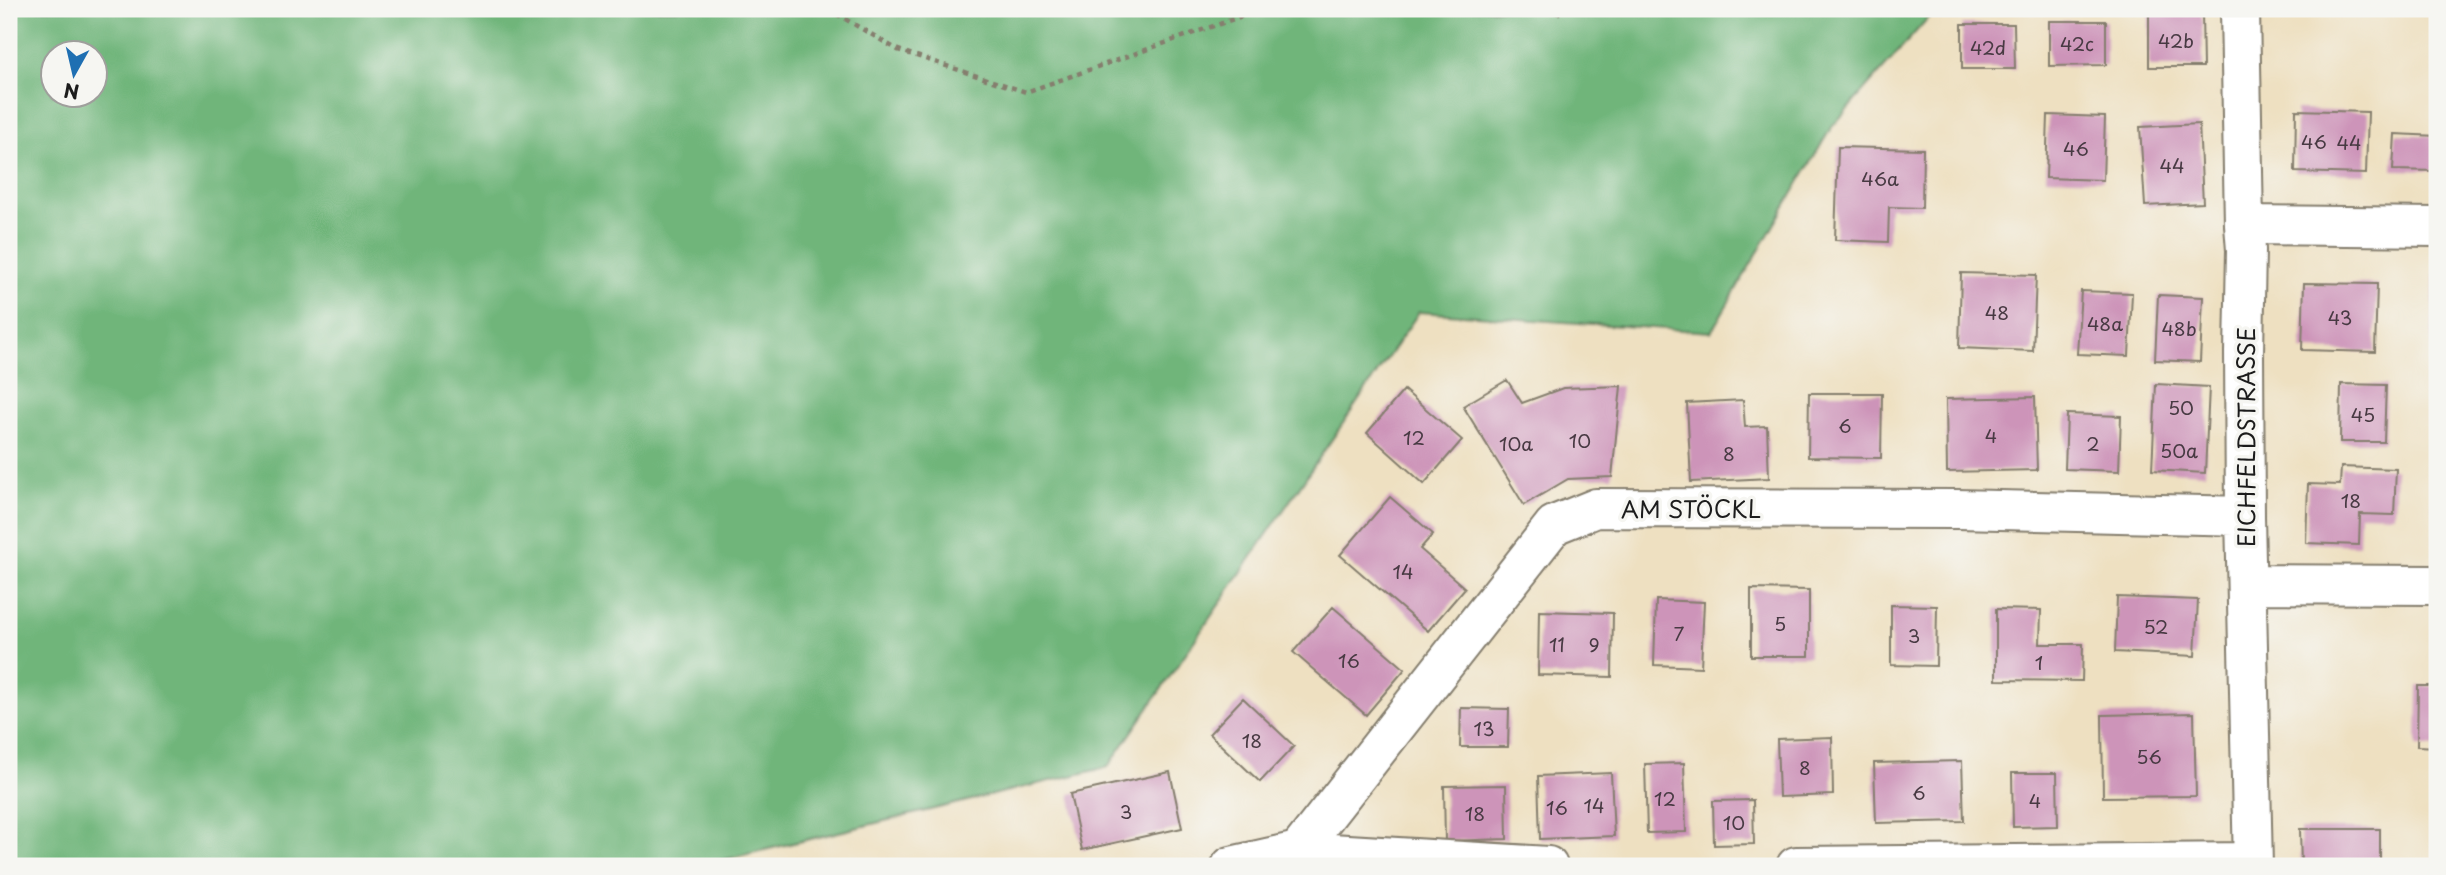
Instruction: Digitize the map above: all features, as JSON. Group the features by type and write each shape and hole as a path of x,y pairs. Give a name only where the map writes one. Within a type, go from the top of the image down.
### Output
{"street":[{"name":"EICHFELDSTRASSE","path":"2240,9 2246,250 2245,516 2253,864"},
{"path":"2244,225 2437,227"},
{"name":"AM STÖCKL","path":"1298,851 1554,525 1597,508 1957,509 2245,516"},
{"path":"2247,584 2437,585"},
{"path":"1231,866 1298,851 1548,866"},
{"path":"1797,866 2253,864"}],"path":[{"path":"828,9 898,50 1026,92 1262,9"},
{"path":"1545,9 1559,13 1567,9"}],"green space":[{"path":"9,9 1936,9 1831,128 1711,332 1419,312 1108,767 698,866 9,866"}],"building":[{"path":"2149,13 2202,13 2203,67 2149,67"},
{"path":"2049,21 2106,21 2106,65 2049,66"},
{"path":"1962,24 2014,24 2015,69 1962,69"},
{"path":"2296,110 2368,112 2366,174 2295,172"},
{"path":"2048,115 2105,117 2103,180 2046,178"},
{"path":"2199,124 2203,203 2145,206 2140,127"},
{"path":"2395,134 2437,136 2437,171 2393,170"},
{"path":"1838,147 1923,149 1922,208 1889,207 1888,242 1835,240"},
{"path":"1961,273 2036,275 2033,351 1959,348"},
{"path":"2434,274 2437,275 2437,346 2432,346"},
{"path":"2304,283 2377,284 2375,352 2302,350"},
{"path":"2081,291 2132,293 2129,356 2077,354"},
{"path":"2158,295 2203,297 2200,362 2155,360"},
{"path":"1507,380 1522,403 1563,388 1621,386 1612,477 1568,479 1524,505 1463,406"},
{"path":"2156,384 2209,387 2205,473 2152,470"},
{"path":"2341,384 2386,385 2384,442 2340,442"},
{"path":"1404,390 1462,440 1424,484 1367,433"},
{"path":"1809,393 1882,393 1881,458 1808,457"},
{"path":"2035,397 2037,470 1947,472 1946,399"},
{"path":"1743,400 1745,427 1767,426 1769,478 1691,482 1687,403"},
{"path":"2067,414 2121,416 2119,471 2065,469"},
{"path":"2434,461 2437,461 2437,509 2432,509"},
{"path":"2341,467 2396,469 2394,515 2360,514 2359,545 2306,543 2308,484 2340,485"},
{"path":"1390,497 1433,534 1420,549 1465,588 1428,631 1340,555"},
{"path":"1751,589 1809,590 1809,656 1751,656"},
{"path":"2117,597 2198,600 2195,656 2115,652"},
{"path":"1656,600 1704,602 1701,667 1654,665"},
{"path":"1891,605 1937,606 1936,666 1891,665"},
{"path":"1333,607 1405,669 1366,715 1293,652"},
{"path":"1996,609 2041,610 2040,644 2083,644 2082,681 1996,680"},
{"path":"1539,611 1613,613 1612,677 1538,675"},
{"path":"2418,686 2437,686 2437,747 2417,746"},
{"path":"1243,698 1294,746 1260,782 1209,734"},
{"path":"1461,708 1509,709 1508,747 1460,747"},
{"path":"2194,713 2196,796 2103,797 2102,715"},
{"path":"1832,737 1833,795 1779,797 1777,739"},
{"path":"1962,761 1964,821 1876,823 1874,763"},
{"path":"1684,763 1686,832 1647,833 1645,764"},
{"path":"1170,772 1182,828 1082,850 1070,794"},
{"path":"1611,773 1614,836 1540,839 1538,776"},
{"path":"2012,773 2057,773 2058,826 2013,827"},
{"path":"1506,785 1507,839 1445,841 1444,786"},
{"path":"1753,800 1754,844 1714,845 1713,801"},
{"path":"2300,829 2380,829 2380,866 2301,866"}]}
